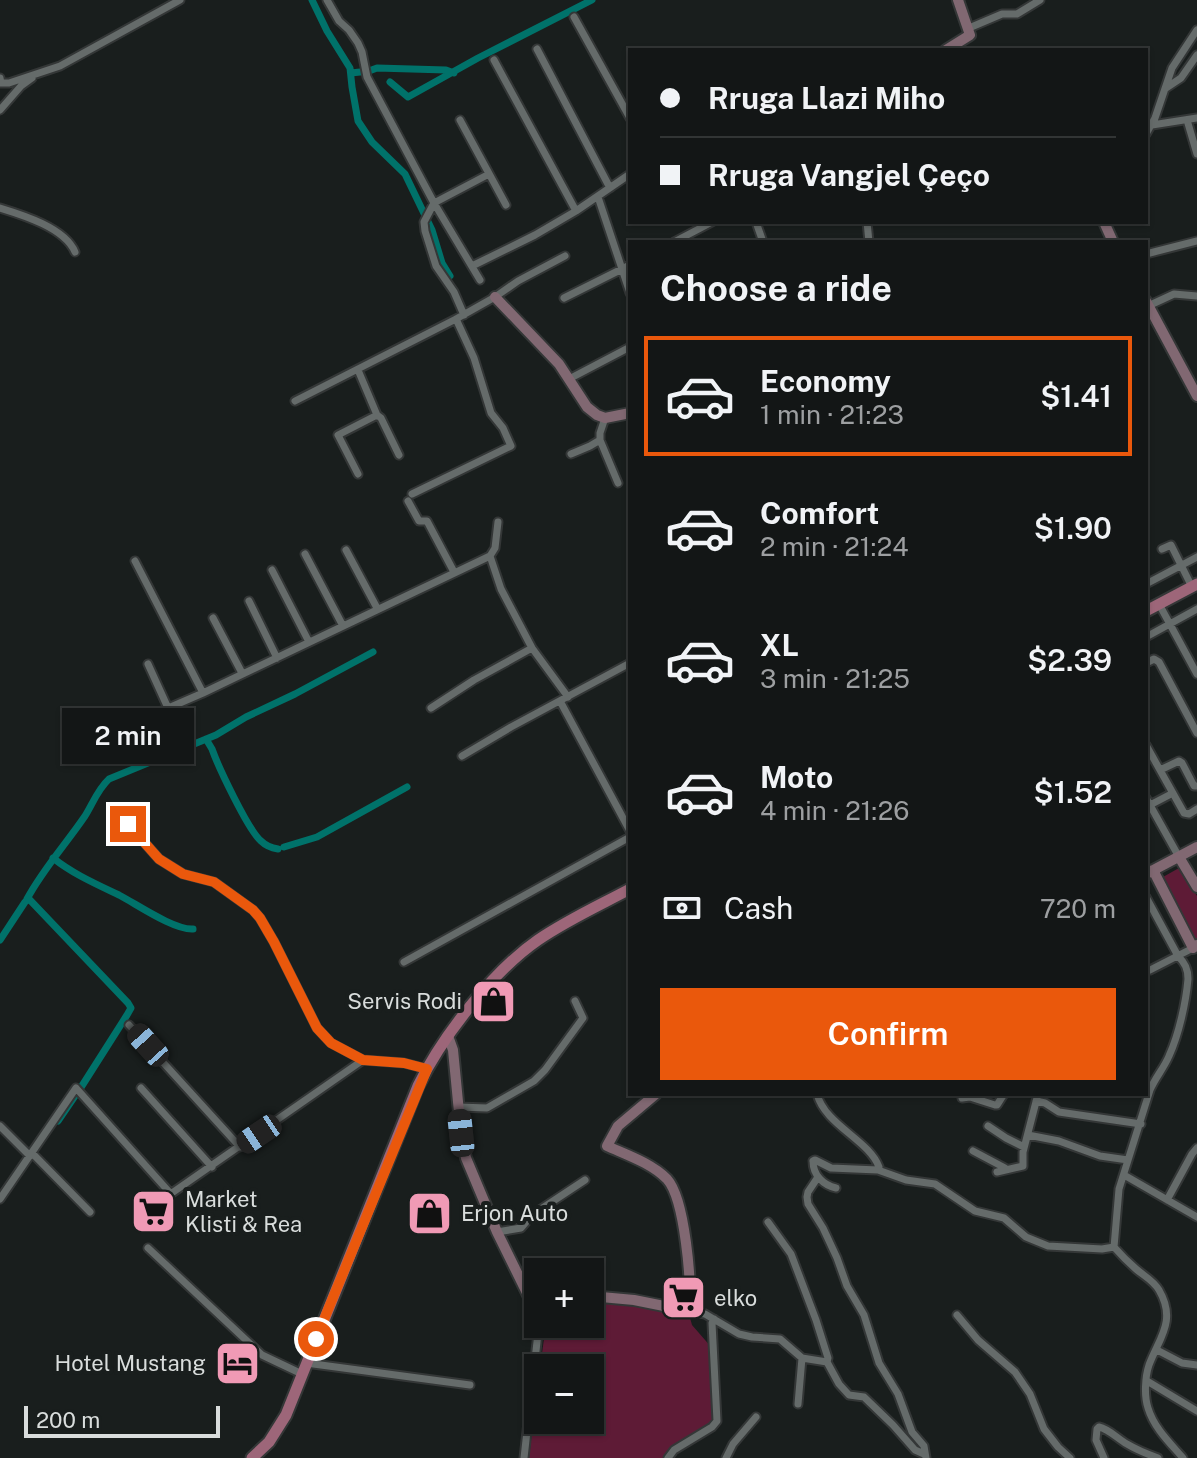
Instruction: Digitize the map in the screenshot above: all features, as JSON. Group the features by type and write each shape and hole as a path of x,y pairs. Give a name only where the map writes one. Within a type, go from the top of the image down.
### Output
{"main road":[{"path":"1148,610 1194,585"},
{"path":"252,1458 279,1428 427,1069 448,1036 493,980 526,949 550,932 628,890"}],"street":[{"path":"0,78 1,83 9,83 60,66 180,0"},
{"path":"327,0 339,21 358,43 367,77 433,206 480,280"},
{"path":"949,48 970,35 958,0"},
{"path":"969,28 1002,14 1017,14 1040,0"},
{"path":"574,17 628,114"},
{"path":"1148,131 1172,68 1197,30"},
{"path":"537,49 610,188"},
{"path":"1165,89 1181,78 1197,55"},
{"path":"494,60 576,211"},
{"path":"0,110 21,86 39,73"},
{"path":"1152,125 1197,118"},
{"path":"460,120 506,205"},
{"path":"1187,120 1197,154"},
{"path":"454,572 427,521 419,521 410,498 511,446 503,428 491,413 454,292 436,266 424,222 433,206 489,174"},
{"path":"472,266 535,235 628,175"},
{"path":"598,197 628,287"},
{"path":"0,208 35,220 67,240 75,252"},
{"path":"678,240 708,224"},
{"path":"696,231 698,240"},
{"path":"1148,253 1197,241"},
{"path":"295,401 460,317 565,256"},
{"path":"564,298 628,266"},
{"path":"1148,304 1174,294 1197,296"},
{"path":"495,297 559,364 587,407 605,418 628,413"},
{"path":"1151,323 1195,388"},
{"path":"569,379 628,348"},
{"path":"358,370 377,415 399,455"},
{"path":"358,474 338,435 377,415"},
{"path":"605,418 600,440 618,483"},
{"path":"571,454 600,440"},
{"path":"136,722 490,556 495,548 498,522"},
{"path":"1162,549 1171,545 1194,585"},
{"path":"346,550 377,608"},
{"path":"305,554 343,626"},
{"path":"490,556 501,589 532,648 564,699 628,830"},
{"path":"1148,583 1197,557"},
{"path":"135,561 203,693"},
{"path":"272,570 309,642"},
{"path":"249,601 277,658"},
{"path":"1159,604 1197,674"},
{"path":"1148,636 1197,609"},
{"path":"213,618 242,673"},
{"path":"431,708 532,648"},
{"path":"1148,662 1154,659 1159,662 1197,732"},
{"path":"148,664 168,708"},
{"path":"462,756 628,664"},
{"path":"1148,751 1184,813 1189,814 1197,809"},
{"path":"1160,770 1179,761 1194,786 1197,786"},
{"path":"1173,793 1148,802 1197,887"},
{"path":"128,824 159,859 183,874 214,882 253,910 274,942 317,1028 331,1043 363,1060 404,1063 427,1069"},
{"path":"404,962 628,835"},
{"path":"1150,970 1195,946 1149,871 1197,847"},
{"path":"1148,901 1188,971 1187,990 1169,1057 1155,1078 1119,1189 1114,1247 1159,1290 1166,1322 1150,1362 1148,1409 1156,1425 1183,1458"},
{"path":"458,1107 487,1108 537,1079 583,1018 575,1001"},
{"path":"129,1025 240,1147"},
{"path":"448,1036 453,1050 466,1158 497,1232 524,1280"},
{"path":"146,1211 363,1060"},
{"path":"0,1199 76,1088 171,1194"},
{"path":"141,1088 212,1167"},
{"path":"654,1096 618,1126 607,1146 657,1171 674,1189 683,1226 690,1288 689,1311"},
{"path":"817,1096 829,1115 874,1157 878,1170"},
{"path":"962,1098 970,1097 997,1105 1003,1096"},
{"path":"997,1172 1023,1166 1024,1147 1037,1098 1059,1112 1141,1124"},
{"path":"0,1126 90,1212"},
{"path":"988,1126 1024,1147"},
{"path":"1028,1135 1059,1141 1100,1156 1128,1160"},
{"path":"1167,1200 1197,1148"},
{"path":"973,1151 1000,1167 1012,1170"},
{"path":"836,1188 818,1177 812,1164 815,1160 831,1168 878,1170 906,1180 935,1184 975,1211 1004,1218 1015,1230 1048,1246 1114,1247"},
{"path":"1124,1175 1197,1217"},
{"path":"818,1177 808,1192 808,1204 823,1228 847,1286 864,1315 879,1363 898,1394 912,1432 924,1446 925,1456"},
{"path":"497,1232 521,1228 532,1215 585,1180"},
{"path":"768,1222 791,1254 816,1320 827,1362 844,1392 864,1397 915,1450 925,1456"},
{"path":"148,1248 262,1355 304,1368 470,1385"},
{"path":"604,1297 705,1314 739,1334 780,1339 802,1358 827,1362"},
{"path":"957,1315 978,1340 1015,1372 1030,1394 1044,1429 1070,1458"},
{"path":"668,1458 674,1450 717,1421 714,1319"},
{"path":"524,1458 537,1338"},
{"path":"1157,1350 1182,1363 1197,1365"},
{"path":"798,1404 802,1358"},
{"path":"1147,1381 1197,1411"},
{"path":"726,1458 739,1436 756,1417"},
{"path":"1104,1458 1095,1436 1099,1427 1158,1458"}],"shaded area":[{"path":"1179,868 1197,896 1197,944 1163,879"},
{"path":"604,1300 689,1314 692,1325 712,1348 714,1421 671,1449 665,1458 529,1458 532,1434 604,1434 604,1354 542,1354 544,1338 604,1338"}],"waterway":[{"path":"312,0 350,68 358,121 372,142 405,174 450,276"},
{"path":"390,82 408,97 592,0"},
{"path":"351,73 377,68 446,70 454,73"},
{"path":"27,899 109,779 216,735 373,652"},
{"path":"206,739 255,835 263,843 278,849"},
{"path":"284,847 317,837 407,787"},
{"path":"53,858 156,916 176,926 193,929"},
{"path":"0,940 29,899 131,1008 80,1089"},
{"path":"58,1121 75,1096"}],"place":[{"name":"Servis Rodi","path":"493,1001"},
{"name":"Market Klisti & Rea","path":"154,1212"},
{"name":"Erjon Auto","path":"430,1213"},
{"name":"elko","path":"683,1298"},
{"name":"Hotel Mustang","path":"237,1363"}],"route":[{"path":"128,824 159,859 183,874 214,882 253,910 274,942 317,1028 331,1043 363,1060 404,1063 427,1069 316,1339"}]}
